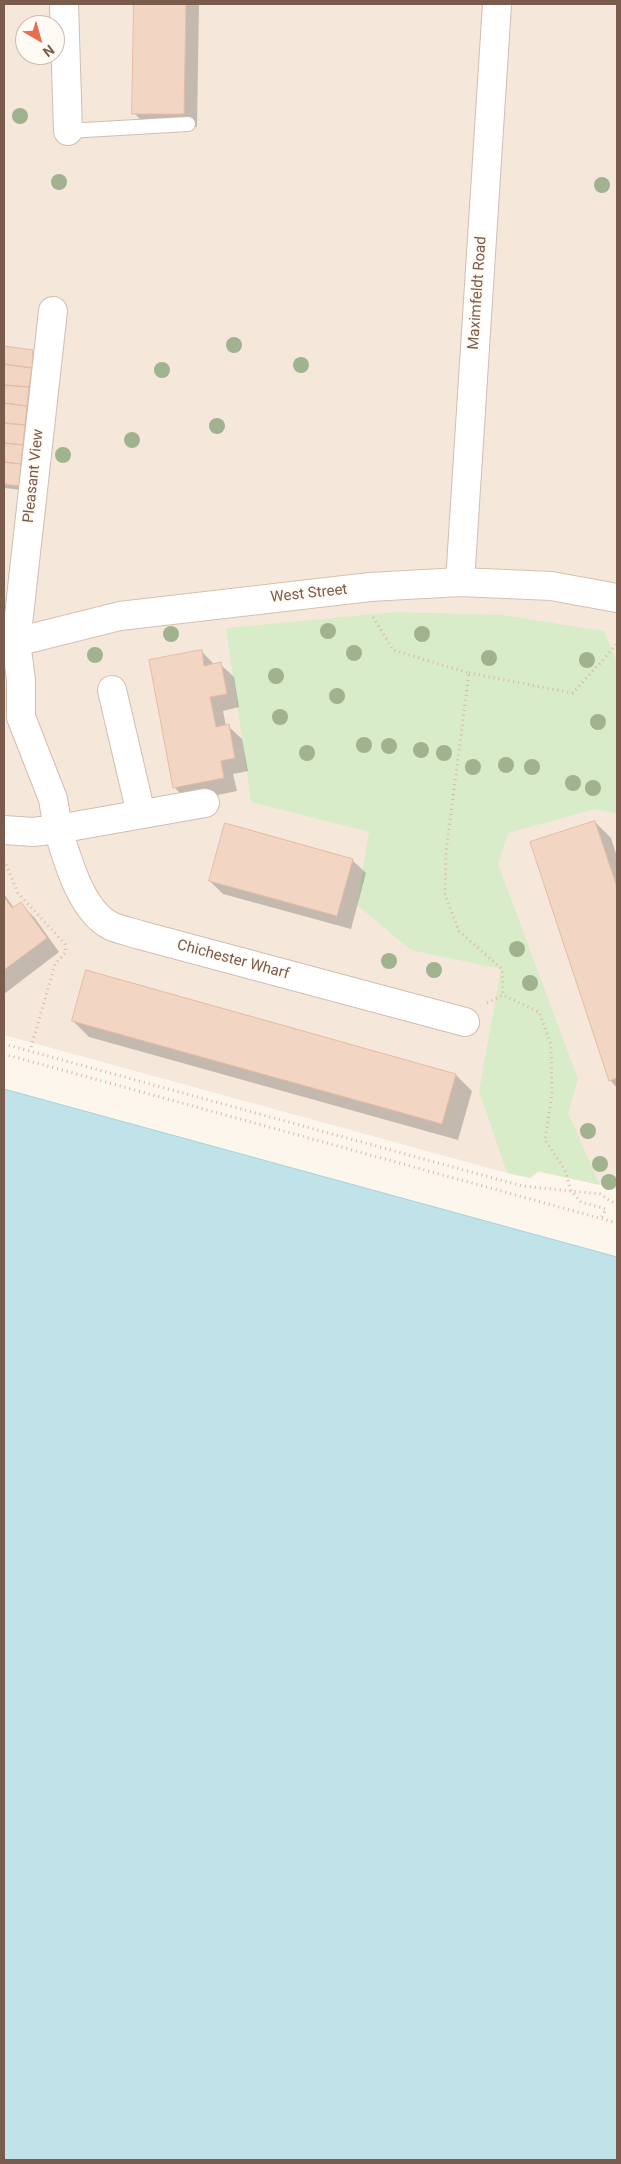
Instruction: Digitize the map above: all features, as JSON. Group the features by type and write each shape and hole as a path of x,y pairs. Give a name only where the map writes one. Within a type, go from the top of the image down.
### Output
{"street":[{"path":"64,4 68,130"},
{"name":"Maximfeldt Road","path":"460,582 498,4"},
{"name":"Pleasant View","path":"10,641 53,310"},
{"name":"West Street","path":"10,641 120,616 370,587 460,582 551,586 617,598"},
{"name":"Chichester Wharf","path":"10,641 21,680 21,717 53,799 58,829 70,869 89,906 109,925 150,938 465,1022"},
{"path":"112,690 141,814"},
{"path":"4,830 33,832 58,829 204,803"}],"lane":[{"path":"68,130 188,124"}],"path":[{"path":"370,587 372,614 393,650 469,674 573,693 617,644"},
{"path":"469,674 446,852 445,896 459,931 502,969 503,995"},
{"path":"4,859 18,893 65,944 66,952 55,964 30,1051"},
{"path":"465,1022 471,1012 503,995"},
{"path":"503,995 539,1012 551,1045 552,1094 545,1140 565,1170 571,1191 581,1202 606,1209 601,1219"},
{"path":"4,1044 522,1186 600,1194 617,1205"},
{"path":"4,1054 617,1223"}],"shaded area":[{"path":"4,4 617,4 617,1192 614,1188 539,1172 531,1178 4,1035"}],"green space":[{"path":"396,612 502,615 604,631 617,662 617,814 595,809 508,833 498,864 578,1079 568,1113 600,1185 538,1171 530,1178 507,1173 479,1091 501,969 411,950 357,905 369,832 251,802 226,628"}],"water":[{"path":"4,1089 617,1257 617,2160 4,2160"}],"building":[{"path":"134,4 186,4 184,114 132,114"},
{"path":"4,346 33,350 32,368 4,364"},
{"path":"4,364 32,368 29,387 4,385"},
{"path":"4,385 29,387 27,406 4,403"},
{"path":"4,403 27,406 25,425 4,423"},
{"path":"4,423 25,425 23,445 4,443"},
{"path":"4,443 23,445 21,464 4,462"},
{"path":"4,462 21,464 19,486 4,484"},
{"path":"202,650 204,666 221,662 227,694 210,697 216,727 229,724 235,758 221,761 224,778 173,788 149,660"},
{"path":"595,821 617,887 617,1078 609,1081 530,842"},
{"path":"225,823 353,859 337,916 209,881"},
{"path":"4,897 12,908 21,902 47,938 4,970"},
{"path":"86,970 456,1074 442,1124 72,1021"}]}
